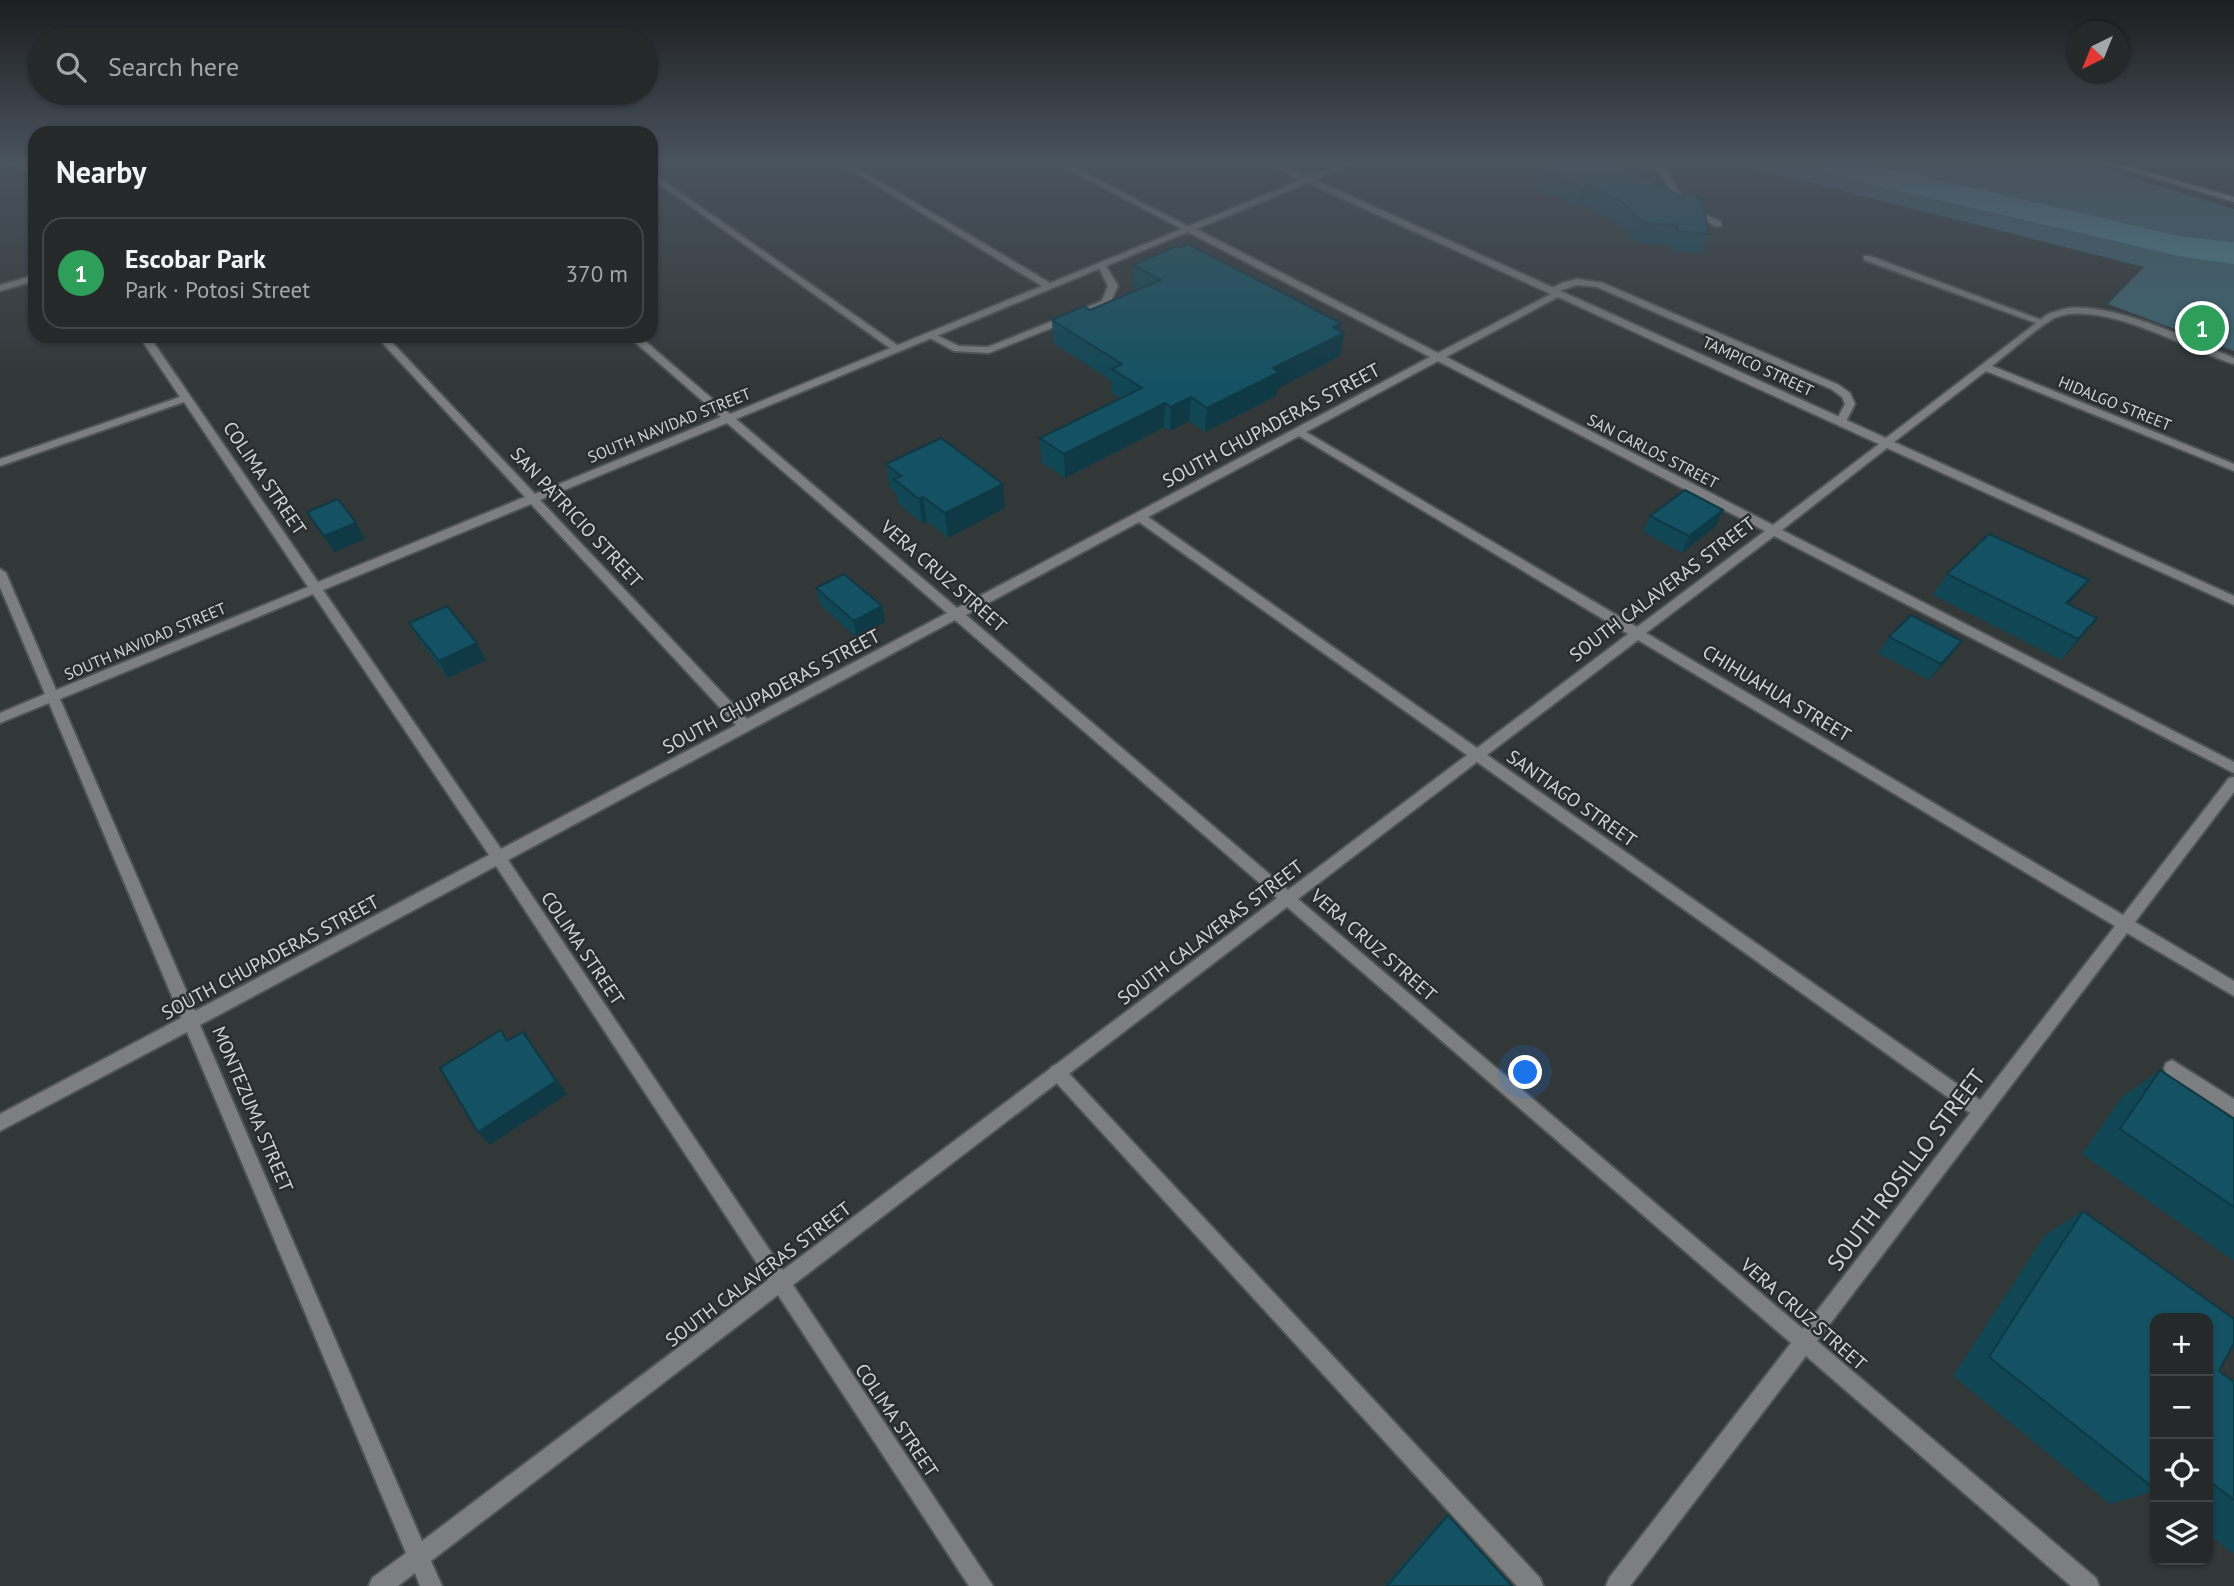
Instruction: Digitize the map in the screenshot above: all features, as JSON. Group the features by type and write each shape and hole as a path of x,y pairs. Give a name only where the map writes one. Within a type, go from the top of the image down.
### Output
{"street":[{"path":"738,236 897,349"},
{"path":"966,236 1051,287"},
{"name":"SOUTH NAVIDAD STREET","path":"0,718 1173,236"},
{"name":"SAN CARLOS STREET","path":"1203,236 2234,768"},
{"name":"TAMPICO STREET","path":"1434,236 2234,601"},
{"path":"1867,258 2042,322"},
{"path":"931,336 957,349 989,350 1106,303 1113,286 1102,266"},
{"path":"0,288 28,280"},
{"name":"SOUTH CHUPADERAS STREET","path":"0,1123 1438,358 1564,284 1584,280 1600,285 1835,387 1846,395 1850,404 1841,421"},
{"name":"SOUTH CALAVERAS STREET","path":"380,1586 1888,443 2042,322 2064,310 2087,310 2112,316 2234,360"},
{"name":"COLIMA STREET","path":"149,343 498,858 982,1586"},
{"name":"SAN PATRICIO STREET","path":"388,343 745,726"},
{"name":"VERA CRUZ STREET","path":"641,343 2088,1586"},
{"name":"HIDALGO STREET","path":"1985,368 2234,468"},
{"path":"0,463 186,398"},
{"name":"CHIHUAHUA STREET","path":"1299,432 2234,989"},
{"name":"SANTIAGO STREET","path":"1140,517 1981,1111"},
{"name":"MONTEZUMA STREET","path":"0,573 193,1020 431,1586"},
{"name":"SOUTH ROSILLO STREET","path":"1617,1586 2234,782"},
{"path":"2172,1068 2234,1109"},
{"path":"1057,1072 1532,1586"}],"shaded area":[{"path":"2022,236 2234,236 2234,351 2108,304 2144,267"}],"building":[{"path":"1188,244 1341,323 1333,327 1344,333 1273,368 1279,372 1207,408 1191,397 1171,407 1165,403 1064,454 1040,438 1142,388 1112,369 1122,364 1052,320 1084,306 1090,310 1161,280 1133,265"},
{"path":"941,438 1003,484 945,513 923,497 919,499 894,479 901,476 886,464"},
{"path":"1685,490 1723,510 1689,536 1650,516"},
{"path":"338,499 356,523 324,536 307,512"},
{"path":"1989,534 2089,580 2066,603 2097,618 2078,639 1947,574"},
{"path":"844,574 882,606 854,621 816,588"},
{"path":"447,606 477,643 439,661 409,623"},
{"path":"1911,615 1962,641 1941,664 1889,637"},
{"path":"501,1030 507,1041 523,1032 556,1081 478,1132 440,1068"},
{"path":"2160,1070 2234,1119 2234,1207 2120,1129"},
{"path":"2083,1211 2234,1319 2234,1343 2219,1371 2234,1382 2234,1500 2213,1484 2213,1313 2150,1313 2150,1485 1989,1357"},
{"path":"1448,1515 1512,1586 1387,1586"}],"waterway":[{"path":"2136,236 2183,247 2234,253"}],"place":[{"name":"Escobar Park","path":"2202,328"}]}
